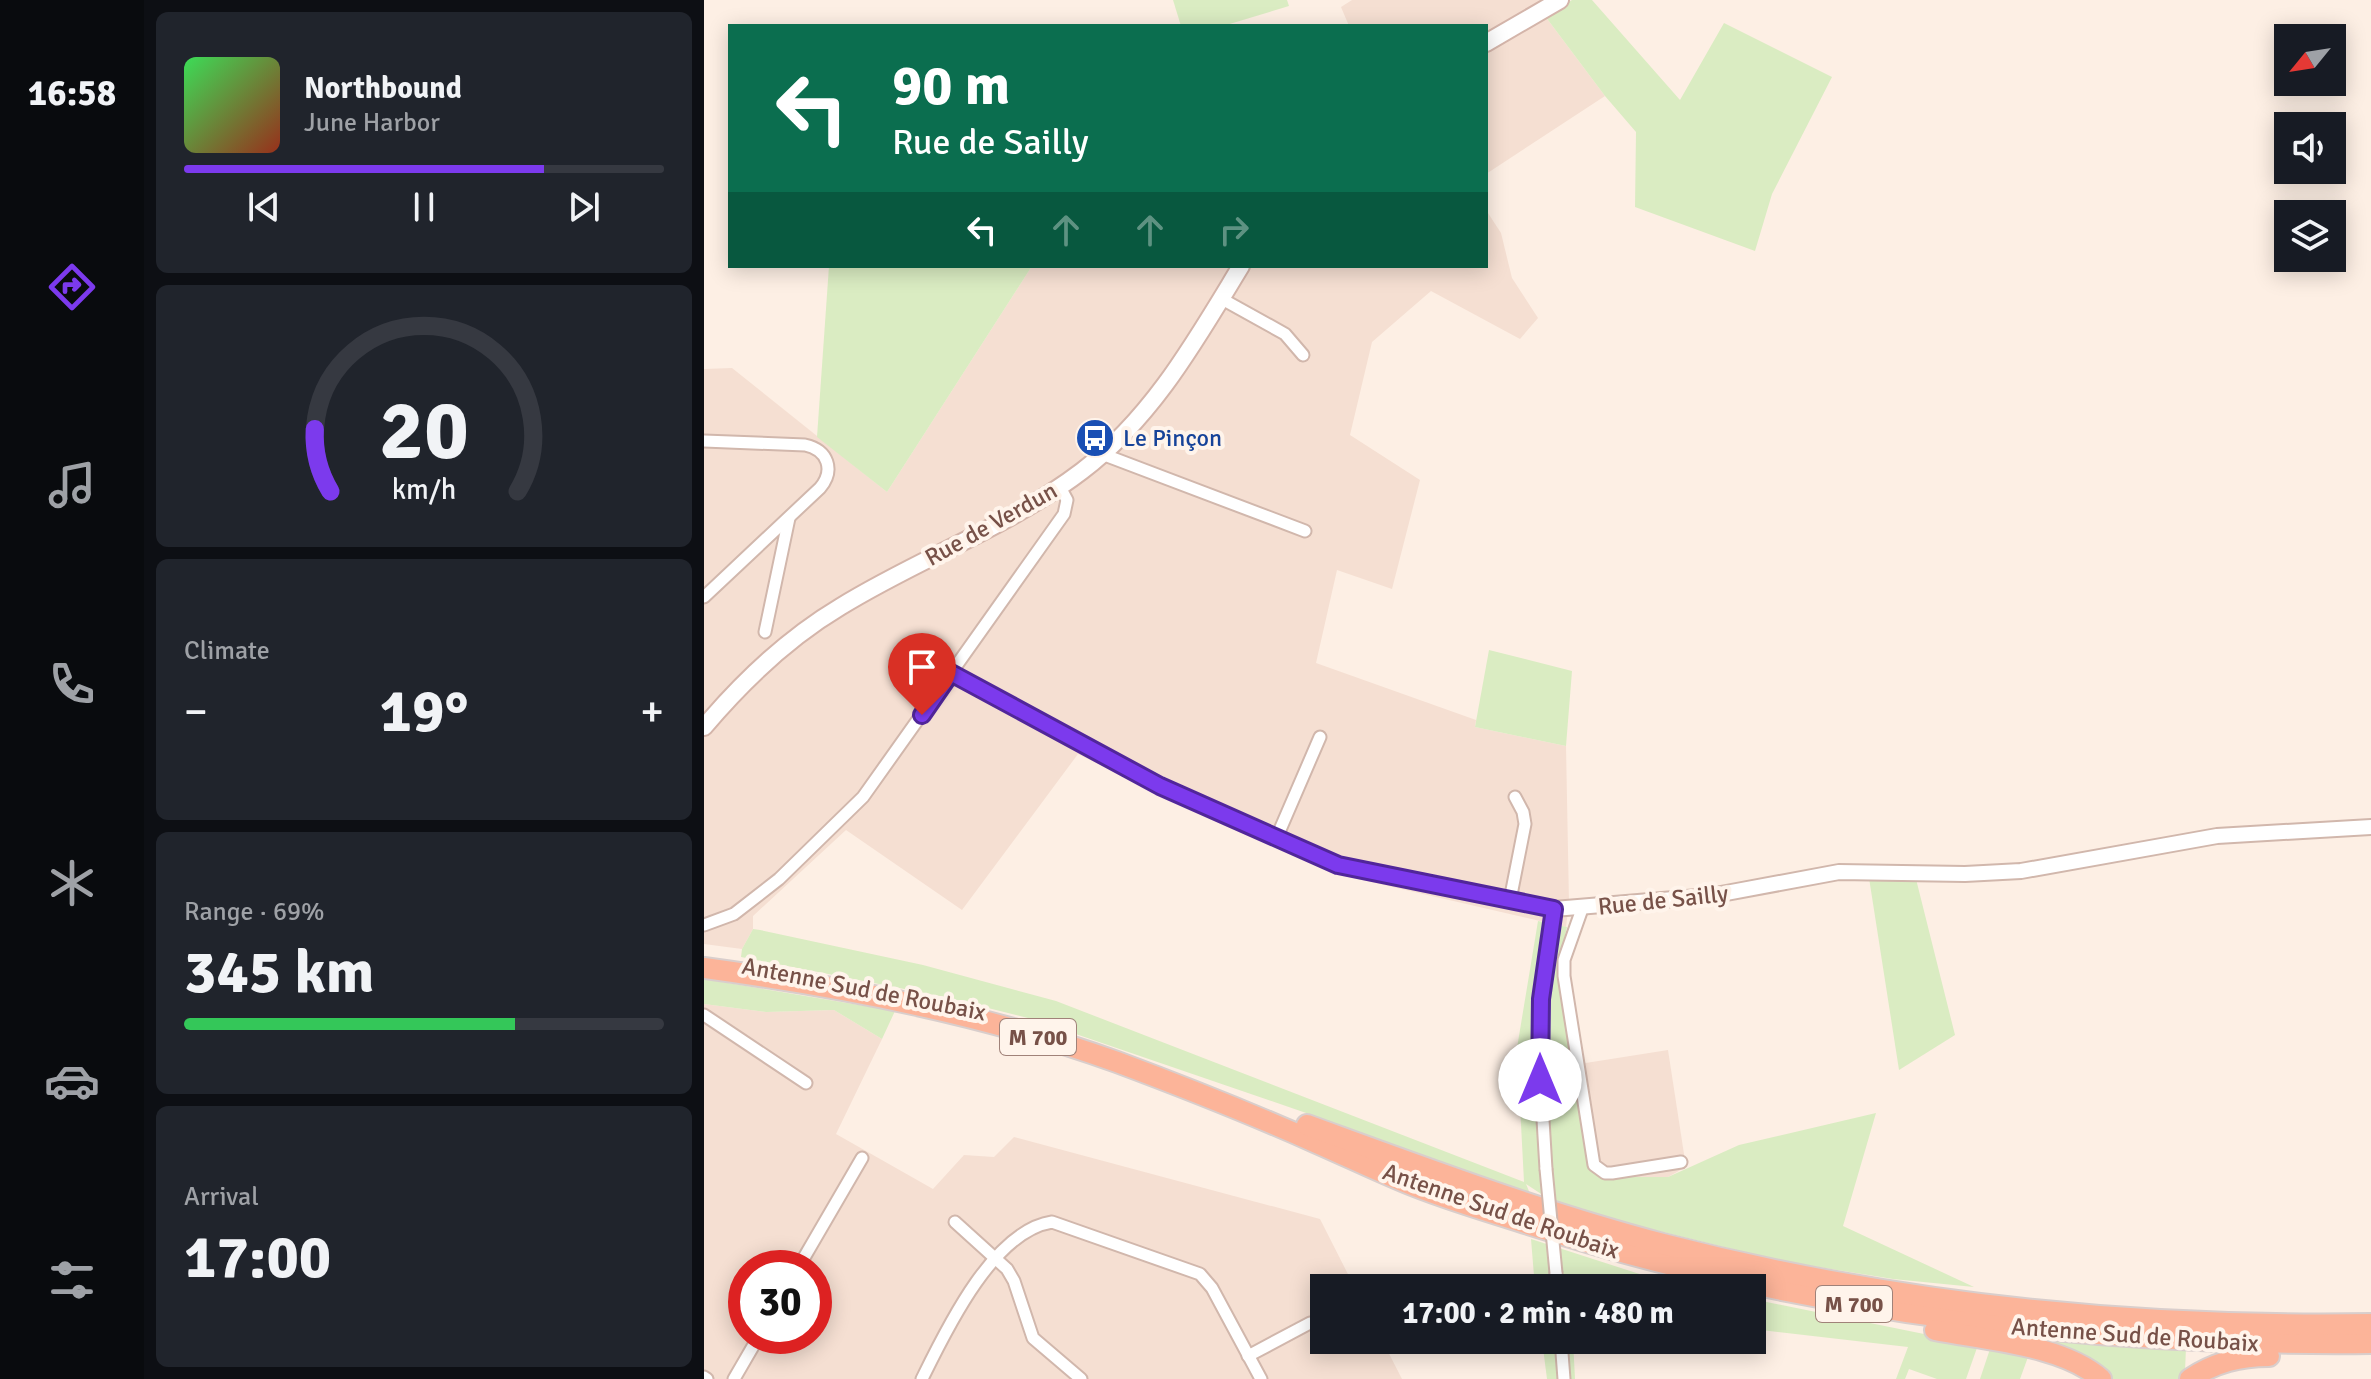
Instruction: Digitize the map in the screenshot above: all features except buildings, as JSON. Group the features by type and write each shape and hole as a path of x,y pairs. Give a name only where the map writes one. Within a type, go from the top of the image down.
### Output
{"highway":[{"name":"Antenne Sud de Roubaix","path":"704,960 831,979 1028,1022 1104,1047 1244,1102 1473,1185 1646,1239 1735,1261 1911,1295 2054,1313 2196,1323 2371,1324"},
{"name":"Antenne Sud de Roubaix","path":"704,968 840,989 929,1008 1041,1038 1156,1077 1317,1142 1413,1185 1656,1261 1841,1302 1960,1321 2101,1336 2238,1343 2371,1343"},
{"path":"1841,1302 1886,1320 2058,1354 2081,1364 2101,1379"},
{"path":"2190,1379 2215,1365 2239,1358 2371,1354"}],"main road":[{"path":"1488,42 1560,0"},
{"name":"Rue de Verdun","path":"707,716 764,664 827,615 883,583 988,531 1060,487 1102,454 1170,379 1238,271"}],"street":[{"path":"1222,299 1285,334 1303,355"},
{"path":"704,441 813,447 820,450 829,468 825,481 704,597"},
{"path":"1102,454 1305,531"},
{"path":"704,925 724,920 741,909 810,851 873,784 1064,514 1067,500 1060,487"},
{"path":"765,632 789,517"},
{"name":"Rue de Sailly","path":"951,673 1138,775 1276,839 1350,869 1554,909 1582,909 1720,894 1839,872 1965,874 2021,871 2217,836 2371,827"},
{"path":"1276,839 1320,737"},
{"path":"1510,900 1525,824 1515,797"},
{"path":"1554,909 1541,999 1539,1054 1556,1274"},
{"path":"1582,909 1564,960 1564,976 1594,1165 1605,1173 1612,1173 1681,1162"},
{"path":"704,1015 806,1083"},
{"path":"808,1250 862,1158"},
{"path":"955,1222 996,1257 1014,1281 1033,1338 1081,1379"},
{"path":"922,1379 971,1293 996,1257 1033,1227 1052,1222 1192,1270 1206,1279 1261,1379"},
{"path":"1248,1356 1310,1323"},
{"path":"734,1379 749,1354"},
{"path":"1562,1354 1564,1379"}],"shaded area":[{"path":"1352,0 1547,0 1545,16 1605,96 1488,173 1488,24 1348,24 1341,7"},
{"path":"1488,213 1501,233 1512,278 1538,318 1520,339 1431,291 1372,342 1350,435 1420,480 1392,589 1337,570 1316,663 1476,720 1475,727 1566,746 1569,903 1566,927 1345,876 1225,826 1078,754 962,910 846,830 753,916 753,929 742,949 704,944 704,369 732,368 887,492 1031,268 1488,268"},
{"path":"704,1004 766,1012 834,1010 882,1039 836,1134 933,1189 964,1155 994,1157 1014,1137 1320,1219 1348,1274 1310,1274 1310,1354 1389,1354 1402,1379 704,1379"},
{"path":"1668,1050 1686,1167 1668,1177 1603,1177 1589,1168 1573,1065"}],"green space":[{"path":"1173,0 1287,0 1289,6 1230,24 1180,24"},
{"path":"1572,0 1592,0 1680,100 1724,23 1832,77 1772,194 1755,251 1635,207 1636,132 1545,16"},
{"path":"829,268 1031,268 887,492 817,437"},
{"path":"1489,650 1572,671 1566,746 1475,727"},
{"path":"1869,878 1916,879 1955,1035 1899,1070"},
{"path":"1538,921 1567,927 1557,969 1589,1168 1603,1177 1668,1177 1739,1145 1876,1113 1843,1226 1974,1287 1893,1279 1781,1261 1561,1207 1526,1184 1531,1196 1488,1184 1309,1114 1032,1019 940,996 741,957 753,929 923,965 1056,1001 1524,1182 1517,1048"},
{"path":"704,979 895,1011 882,1039 834,1010 766,1012 704,1004"},
{"path":"1531,1239 1640,1274 1534,1274"},
{"path":"1766,1302 1978,1345 1966,1379 1937,1379 1909,1369 1905,1379 1896,1379 1908,1347 1766,1331"},
{"path":"2034,1338 2186,1347 2185,1372 2179,1379 2109,1379 2034,1342"},
{"path":"1990,1349 2028,1357 2020,1379 1980,1379"},
{"path":"1544,1354 1574,1354 1575,1379 1547,1379"}],"place":[{"name":"Le Pinçon","path":"1095,438"}],"route":[{"path":"922,715 951,673 1160,786 1338,865 1554,909 1541,999 1540,1080"}]}
